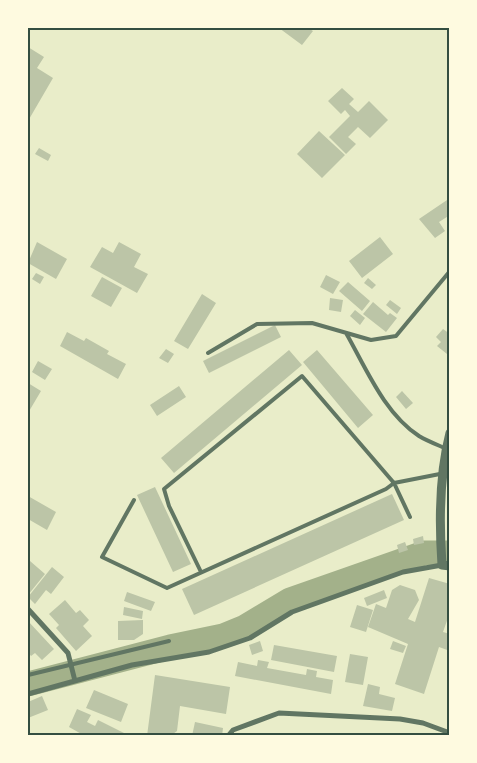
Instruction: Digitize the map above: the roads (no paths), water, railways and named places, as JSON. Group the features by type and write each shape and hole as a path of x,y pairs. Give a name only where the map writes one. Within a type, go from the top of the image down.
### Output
{"street":[{"path":"28,694 75,678 217,650 250,638 292,612 403,572 445,563 440,527 450,433"},
{"path":"28,609 63,646 72,665 75,678"},
{"path":"228,736 233,730 280,713 400,719 423,723 450,733"}],"lane":[{"path":"208,353 257,324 312,323 371,340 396,336 450,270"},
{"path":"346,333 386,402 404,425 420,437 447,448"},
{"path":"202,572 169,506 164,489 302,376 394,483 410,517"},
{"path":"134,500 102,557 167,588 386,490 394,483 446,472"},
{"path":"28,675 169,641"}],"waterway":[{"path":"28,684 170,647 223,636 245,627 290,600 424,553 450,553"}]}
